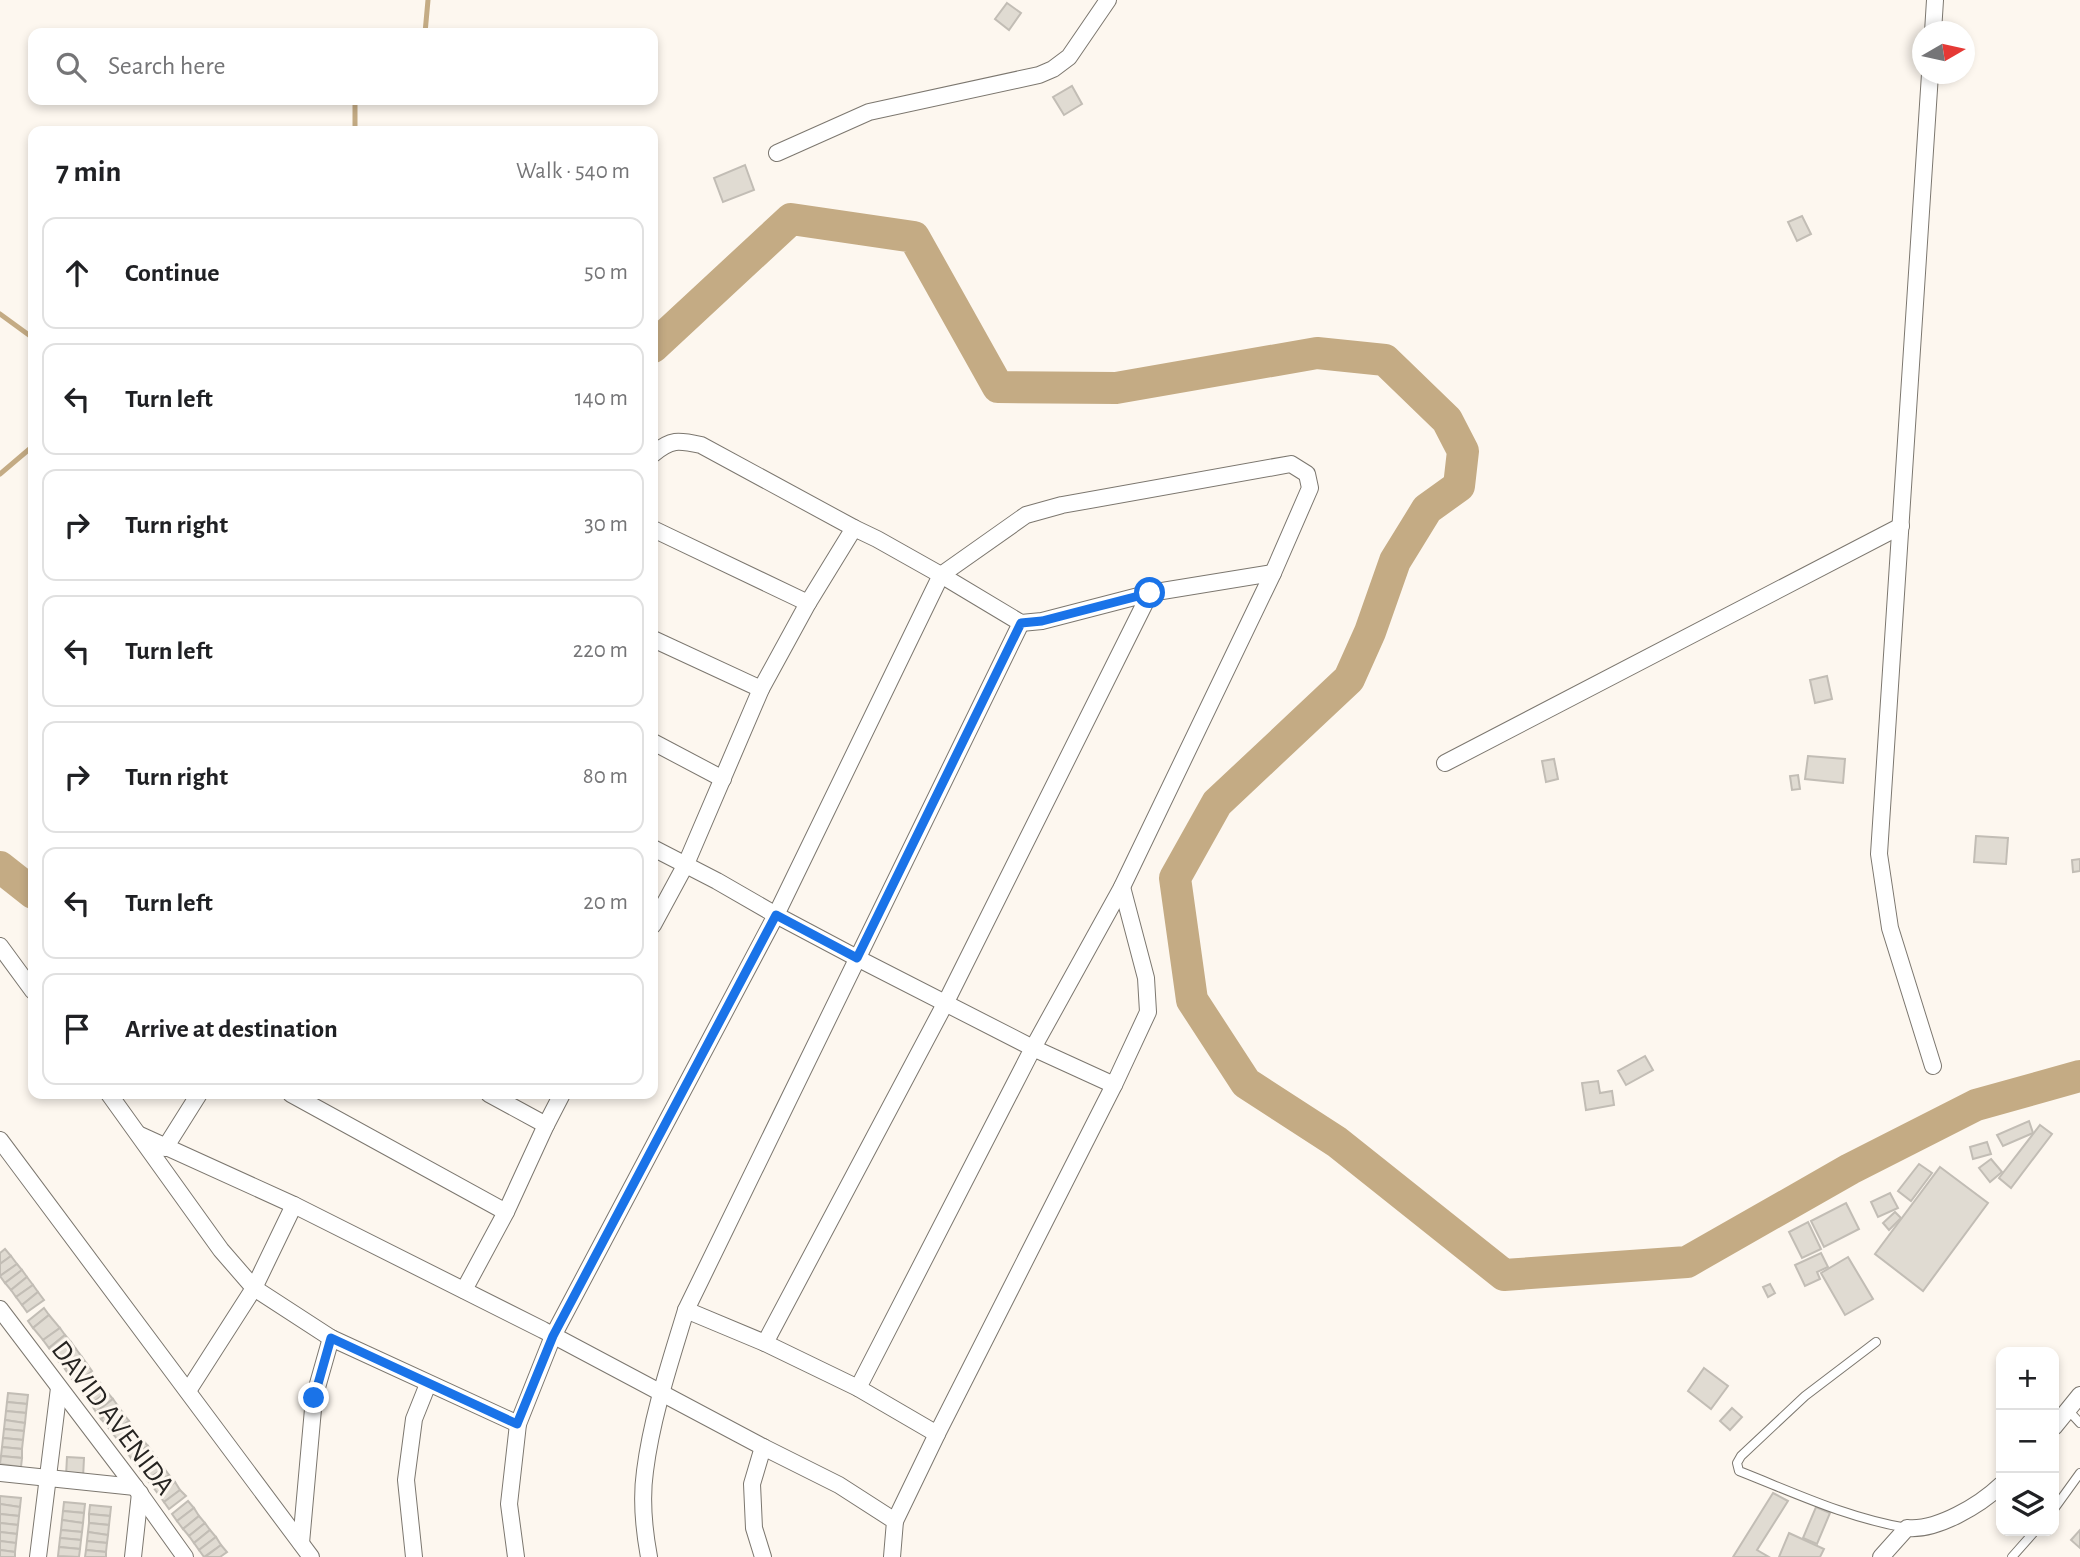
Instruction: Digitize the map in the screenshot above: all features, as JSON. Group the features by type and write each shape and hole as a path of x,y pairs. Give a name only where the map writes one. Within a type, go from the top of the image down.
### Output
{"street":[{"path":"778,153 869,112 1039,75 1054,69 1069,57 1108,0"},
{"path":"1934,21 1935,0"},
{"path":"1929,84 1879,854 1890,929 1933,1066"},
{"path":"658,450 667,443 682,441 701,445 877,539 1021,623 1042,621 1150,593 1272,573"},
{"path":"516,1557 509,1504 517,1424 553,1336 776,915 941,575 1026,515 1062,505 1291,464 1307,474 1310,488 1272,573 1122,887 1033,1048 858,1388"},
{"path":"1445,763 1901,526"},
{"path":"658,916 686,864 761,689 808,603 854,528"},
{"path":"658,531 808,603"},
{"path":"765,1343 946,1002 1150,593"},
{"path":"649,1557 644,1530 644,1473 660,1394 686,1310 1021,623"},
{"path":"658,641 761,689"},
{"path":"658,746 723,779"},
{"path":"658,850 857,958 1033,1048 1114,1085"},
{"path":"892,1557 895,1521 1148,1012 1146,978 1122,887"},
{"path":"0,946 28,984"},
{"path":"113,1099 221,1250 254,1288 331,1338 517,1424"},
{"path":"165,1148 197,1099"},
{"path":"300,1099 506,1212"},
{"path":"498,1099 546,1125"},
{"path":"464,1290 506,1212 559,1099"},
{"path":"140,1135 294,1205 464,1290 839,1485 895,1521"},
{"path":"0,1140 311,1557"},
{"path":"188,1391 254,1288 294,1205"},
{"name":"DAVID AVENIDA","path":"0,1309 185,1557"},
{"path":"686,1310 765,1343 858,1388 937,1434"},
{"path":"301,1544 314,1398 331,1338"},
{"path":"414,1557 406,1480 414,1419 428,1384"},
{"path":"38,1557 59,1388"},
{"path":"2059,1421 2080,1395"},
{"path":"763,1447 752,1484 754,1528 763,1557"},
{"path":"0,1473 137,1490 133,1557"},
{"path":"1881,1557 1907,1528 1924,1528 1953,1517 1996,1488"}],"lane":[{"path":"1877,1342 1805,1396 1741,1456 1737,1463 1739,1471 1844,1513 1875,1523 1907,1528"},
{"path":"2068,1410 2080,1423"},
{"path":"2059,1502 2080,1473"},
{"path":"2012,1557 2031,1536"}],"building":[{"path":"1007,3 1021,13 1009,30 995,19"},
{"path":"1072,86 1082,104 1064,115 1053,97"},
{"path":"745,165 754,190 723,202 714,178"},
{"path":"1802,216 1811,234 1797,241 1788,222"},
{"path":"1827,676 1832,699 1815,703 1810,680"},
{"path":"1808,756 1845,759 1843,783 1805,779"},
{"path":"1554,759 1558,779 1546,782 1542,761"},
{"path":"1798,775 1800,789 1792,790 1790,776"},
{"path":"1976,836 2008,838 2006,864 1974,862"},
{"path":"2080,859 2080,871 2073,872 2072,860"},
{"path":"1645,1056 1653,1070 1626,1085 1618,1071"},
{"path":"1598,1081 1600,1093 1612,1091 1614,1105 1586,1110 1582,1083"},
{"path":"2029,1121 2033,1133 2003,1146 1997,1135"},
{"path":"2040,1125 2052,1134 2011,1188 1999,1178"},
{"path":"1987,1142 1991,1154 1973,1159 1970,1147"},
{"path":"1991,1159 2002,1172 1990,1182 1979,1168"},
{"path":"1919,1164 1932,1173 1911,1201 1898,1191"},
{"path":"1940,1167 1988,1203 1923,1291 1875,1254"},
{"path":"1890,1193 1898,1208 1878,1217 1871,1202"},
{"path":"1846,1203 1859,1229 1824,1247 1811,1221"},
{"path":"1895,1212 1901,1218 1889,1230 1883,1223"},
{"path":"1808,1222 1821,1249 1802,1258 1789,1232"},
{"path":"5,1249 11,1256 0,1264 0,1253"},
{"path":"1821,1253 1828,1267 1817,1272 1820,1279 1805,1286 1795,1265"},
{"path":"11,1256 17,1264 0,1276 0,1264"},
{"path":"1848,1257 1873,1299 1845,1315 1821,1273"},
{"path":"17,1264 22,1270 5,1283 0,1276"},
{"path":"22,1270 27,1277 11,1290 5,1283"},
{"path":"27,1277 33,1285 16,1297 11,1290"},
{"path":"1770,1284 1775,1293 1768,1297 1763,1287"},
{"path":"33,1285 38,1292 22,1305 16,1297"},
{"path":"38,1292 44,1300 27,1312 22,1305"},
{"path":"44,1308 49,1315 33,1328 28,1321"},
{"path":"49,1315 60,1328 43,1340 33,1328"},
{"path":"60,1328 65,1335 49,1348 43,1340"},
{"path":"65,1335 71,1342 54,1355 49,1348"},
{"path":"71,1342 76,1349 59,1362 54,1355"},
{"path":"76,1349 82,1357 65,1369 59,1362"},
{"path":"82,1357 87,1364 70,1377 65,1369"},
{"path":"87,1364 92,1371 76,1383 70,1377"},
{"path":"1704,1368 1728,1386 1711,1409 1688,1391"},
{"path":"96,1377 101,1384 85,1397 80,1390"},
{"path":"101,1384 107,1392 91,1404 85,1397"},
{"path":"107,1392 113,1399 96,1412 91,1404"},
{"path":"8,1393 28,1395 27,1404 7,1402"},
{"path":"113,1399 118,1406 101,1419 96,1412"},
{"path":"7,1402 27,1404 26,1413 6,1411"},
{"path":"118,1406 123,1413 107,1426 101,1419"},
{"path":"1732,1408 1742,1417 1730,1430 1720,1421"},
{"path":"6,1411 26,1413 25,1423 5,1420"},
{"path":"123,1413 129,1421 112,1433 107,1426"},
{"path":"5,1420 25,1423 24,1431 4,1429"},
{"path":"129,1421 134,1428 118,1440 112,1433"},
{"path":"134,1428 139,1435 123,1447 118,1440"},
{"path":"4,1429 24,1431 23,1440 3,1438"},
{"path":"3,1438 23,1440 22,1449 2,1447"},
{"path":"142,1439 148,1446 131,1458 126,1451"},
{"path":"148,1446 153,1453 137,1466 131,1458"},
{"path":"2,1447 22,1449 22,1458 1,1456"},
{"path":"153,1453 159,1461 142,1473 137,1466"},
{"path":"1,1456 22,1458 21,1467 0,1464"},
{"path":"67,1457 84,1458 83,1478 66,1476"},
{"path":"159,1461 164,1468 147,1480 142,1473"},
{"path":"164,1468 169,1475 153,1487 147,1480"},
{"path":"169,1475 175,1482 159,1495 153,1487"},
{"path":"175,1482 180,1490 164,1502 159,1495"},
{"path":"180,1490 186,1496 169,1509 164,1502"},
{"path":"1773,1493 1788,1501 1757,1550 1769,1557 1733,1557"},
{"path":"0,1496 21,1498 20,1507 0,1504"},
{"path":"188,1501 194,1508 177,1521 172,1514"},
{"path":"64,1502 85,1504 84,1513 63,1511"},
{"path":"0,1504 20,1507 19,1516 0,1514"},
{"path":"90,1505 111,1507 110,1516 89,1514"},
{"path":"1816,1507 1830,1513 1817,1544 1803,1538"},
{"path":"194,1508 199,1516 183,1529 177,1521"},
{"path":"63,1511 84,1513 83,1523 62,1520"},
{"path":"0,1514 19,1516 18,1525 0,1523"},
{"path":"89,1514 110,1516 109,1525 89,1523"},
{"path":"199,1516 205,1523 189,1536 183,1529"},
{"path":"62,1520 83,1523 82,1532 61,1530"},
{"path":"0,1523 18,1525 17,1534 0,1532"},
{"path":"89,1523 109,1525 108,1535 88,1532"},
{"path":"205,1523 210,1530 194,1543 189,1536"},
{"path":"61,1530 82,1532 81,1540 60,1538"},
{"path":"210,1530 216,1537 199,1550 194,1543"},
{"path":"2080,1530 2080,1548 2071,1540"},
{"path":"0,1532 17,1534 16,1543 0,1541"},
{"path":"88,1532 108,1535 107,1543 87,1541"},
{"path":"1789,1533 1824,1549 1820,1557 1779,1557"},
{"path":"216,1537 221,1545 204,1557 199,1550"},
{"path":"60,1538 81,1540 80,1549 59,1547"},
{"path":"0,1541 16,1543 15,1552 0,1550"},
{"path":"87,1541 107,1543 106,1552 86,1550"},
{"path":"221,1545 227,1552 220,1557 205,1557"},
{"path":"59,1547 80,1549 79,1557 58,1556"},
{"path":"0,1550 15,1552 15,1557 0,1557"},
{"path":"86,1550 106,1552 106,1557 85,1557"}],"waterway":[{"path":"425,28 428,0"},
{"path":"355,105 355,126"},
{"path":"658,342 791,219 914,237 998,387 1116,388 1317,353 1385,360 1447,420 1463,451 1459,486 1427,509 1395,561 1370,632 1349,679 1217,803 1175,878 1192,1000 1246,1083 1337,1142 1504,1275 1687,1262 1850,1169 1976,1105 2080,1076"},
{"path":"0,314 28,334"},
{"path":"0,474 28,450"},
{"path":"0,867 28,889"}],"route":[{"path":"314,1398 331,1338 517,1424 553,1336 776,915 857,958 1021,623 1042,621 1150,593"}]}
